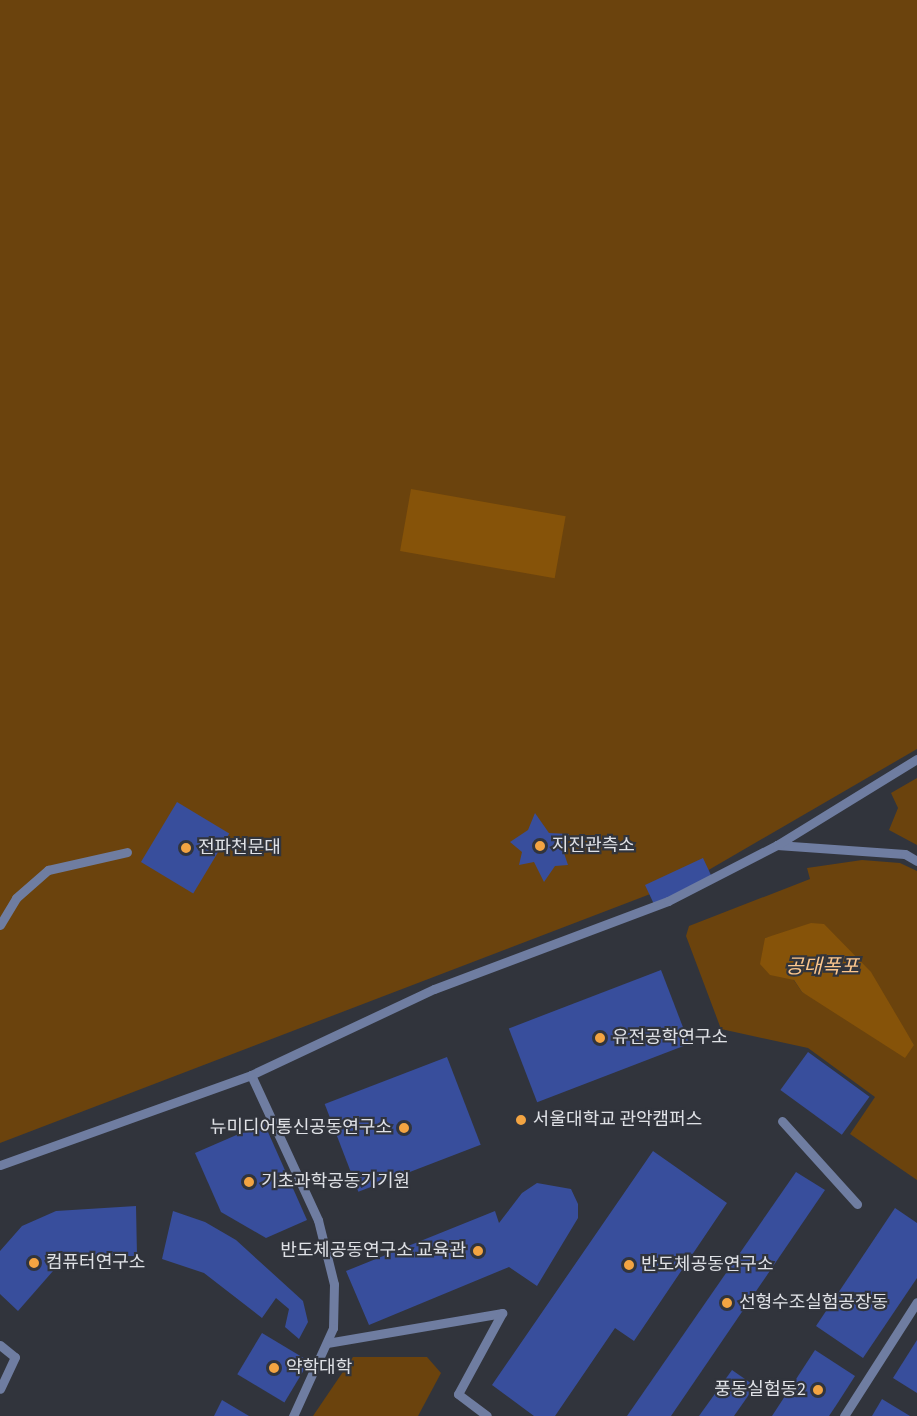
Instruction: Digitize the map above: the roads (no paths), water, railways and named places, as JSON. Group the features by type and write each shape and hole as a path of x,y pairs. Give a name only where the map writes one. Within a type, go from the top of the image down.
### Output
{"lane":[{"path":"0,1165 251,1075 434,989 668,901 777,845 917,759"},
{"path":"777,845 905,854 917,861"},
{"path":"0,925 16,898 48,870 127,852"},
{"path":"251,1075 318,1220 334,1284 333,1328 293,1416"},
{"path":"782,1121 857,1204"},
{"path":"844,1416 917,1302"},
{"path":"327,1343 502,1313 458,1394 487,1416"},
{"path":"0,1345 15,1357 0,1389"}],"water":[{"path":"411,489 566,516 555,578 400,551"},
{"name":"공대폭포","path":"811,923 824,924 871,972 914,1045 905,1058 802,992 794,980 770,975 760,964 765,938"}],"place":[{"name":"지진관측소","path":"540,846"},
{"name":"전파천문대","path":"186,848"},
{"name":"유전공학연구소","path":"600,1038"},
{"name":"서울대학교 관악캠퍼스","path":"521,1120"},
{"name":"뉴미디어통신공동연구소","path":"404,1128"},
{"name":"기초과학공동기기원","path":"249,1182"},
{"name":"반도체공동연구소 교육관","path":"478,1251"},
{"name":"컴퓨터연구소","path":"34,1263"},
{"name":"반도체공동연구소","path":"629,1265"},
{"name":"선형수조실험공장동","path":"727,1303"},
{"name":"약학대학","path":"274,1368"},
{"name":"풍동실험동2","path":"818,1390"}]}
